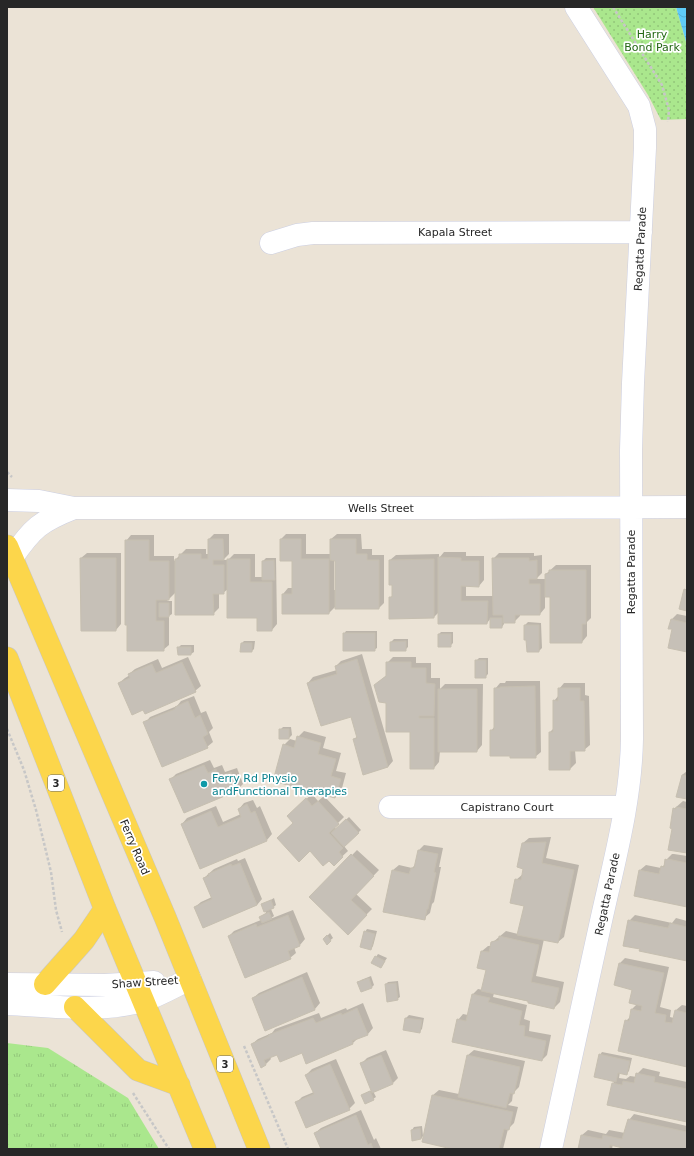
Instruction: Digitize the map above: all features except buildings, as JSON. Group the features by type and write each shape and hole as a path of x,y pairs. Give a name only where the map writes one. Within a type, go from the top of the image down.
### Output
{"main road":[{"name":"Ferry Road","path":"10,552 190,979 259,1149"},
{"name":"3","path":"7,658 105,909 205,1149"},
{"path":"45,984 84,940 105,909"},
{"path":"76,1007 138,1070 179,1084"}],"street":[{"name":"Regatta Parade","path":"551,1149 612,873 625,807 632,744 631,450 646,134 642,116 636,101 576,7"},
{"name":"Kapala Street","path":"271,243 313,232 641,232"},
{"name":"Wells Street","path":"7,500 39,501 74,508 687,507"},
{"name":"Wells Street","path":"10,552 36,527 52,517 74,508"},
{"name":"Capistrano Court","path":"390,807 625,807"},
{"name":"Shaw Street","path":"7,1004 76,1007 114,1006 140,992 190,979"},
{"name":"Shaw Street","path":"7,984 105,985 140,992"}],"path":[{"path":"7,729 24,770 36,810 51,872 56,910 63,937"},
{"path":"132,1091 169,1149"}],"green space":[{"name":"Harry Bond Park","path":"593,7 676,7 687,45 687,119 661,120 648,95"},
{"path":"7,1043 48,1048 128,1098 159,1149 7,1149"}],"water":[{"path":"676,7 687,7 687,45"}],"place":[{"name":"Ferry Rd Physio andFunctional Therapies","path":"204,784"}]}
